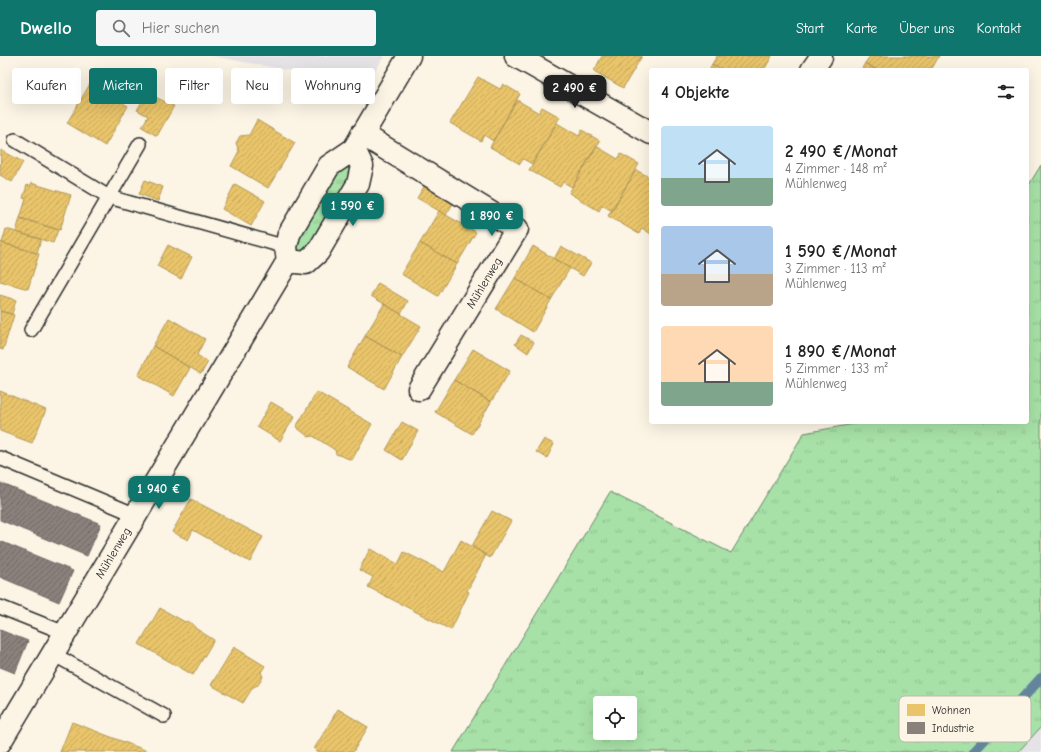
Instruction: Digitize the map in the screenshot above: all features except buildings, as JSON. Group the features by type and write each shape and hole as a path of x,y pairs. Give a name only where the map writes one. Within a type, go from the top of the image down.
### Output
{"street":[{"name":"Mühlenweg","path":"0,742 136,515 287,254 289,234 329,166 358,141 410,56"},
{"path":"516,56 649,132"},
{"name":"Mühlenweg","path":"358,141 517,229 419,389"},
{"path":"287,254 306,263 318,252 358,184 362,166 358,141"}],"lane":[{"path":"15,140 109,197 287,254"},
{"path":"31,330 140,144"},
{"path":"0,458 136,515"},
{"path":"0,607 65,633"},
{"path":"53,654 164,716"}],"shaded area":[{"path":"211,56 384,56 375,71 375,68 291,68 291,71 283,69 283,68 276,68"},
{"path":"1041,727 1041,752 1018,752 1027,742 1031,742 1031,738"}],"green space":[{"path":"1041,165 1041,727 1031,738 1031,696 899,696 899,742 1027,742 1018,752 453,752 610,492 731,553 804,433 854,424 1029,424 1029,185"},
{"path":"347,168 354,172 306,251 297,250 300,237 334,174"}],"waterway":[{"path":"1024,696 1041,678"},
{"path":"973,752 982,742"}]}
